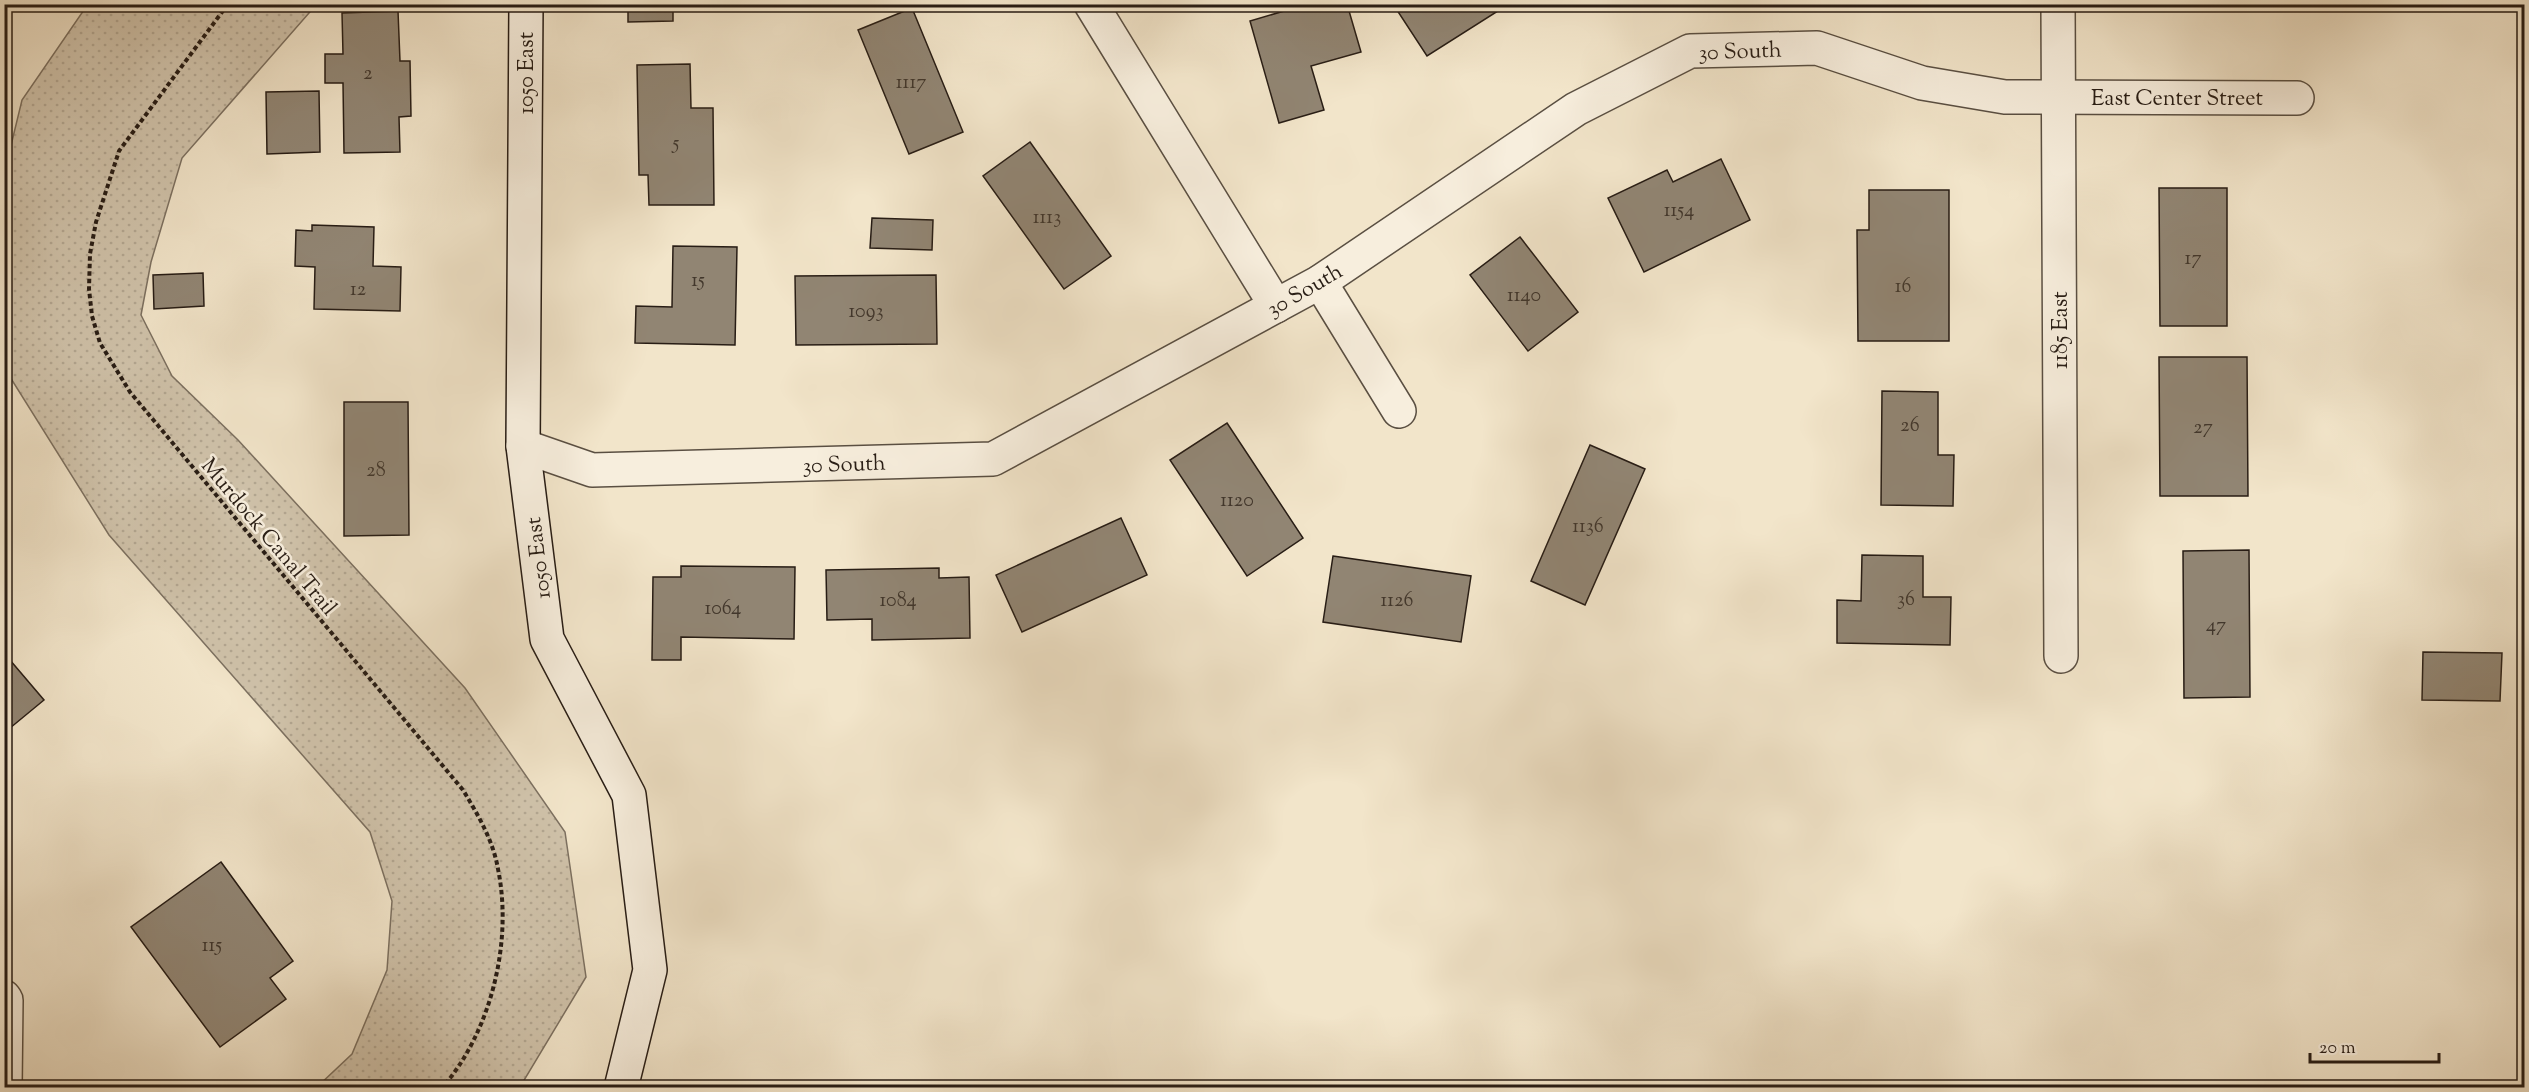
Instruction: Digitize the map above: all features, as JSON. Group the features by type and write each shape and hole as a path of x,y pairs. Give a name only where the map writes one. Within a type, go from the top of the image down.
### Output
{"street":[{"name":"1050 East","path":"526,4 523,446 547,639 629,795 650,970 621,1088"},
{"path":"1091,4 1276,306"},
{"name":"1185 East","path":"2058,4 2061,656"},
{"name":"30 South","path":"523,446 592,470 993,459 1320,282 1576,110 1690,51 1817,48 1922,83 2005,97 2058,97"},
{"name":"East Center Street","path":"2058,97 2297,98"},
{"path":"1320,282 1399,411"},
{"path":"4,997 6,1000 5,1088"}],"path":[{"name":"Murdock Canal Trail","path":"228,4 119,151 96,222 90,254 89,288 92,316 99,343 130,392 463,790 489,835 498,869 502,905 499,964 483,1023 459,1068 442,1088"}],"shaded area":[{"path":"88,4 316,5 182,158 151,262 141,315 172,376 238,440 465,688 565,832 586,977 520,1087 317,1087 352,1054 387,970 392,901 370,832 109,535 5,369 5,170 22,100"}],"building":[{"path":"628,4 729,4 729,9 673,10 673,21 628,22"},
{"path":"1308,4 1347,4 1361,52 1311,66 1324,110 1279,123 1250,21"},
{"path":"1393,4 1509,4 1427,56"},
{"path":"912,8 963,132 909,154 858,30"},
{"path":"398,11 400,61 410,61 411,116 399,117 400,152 344,153 343,83 325,83 325,54 343,54 342,13"},
{"path":"690,64 691,108 713,108 714,205 649,205 648,175 639,175 637,65"},
{"path":"319,91 320,152 267,154 266,92"},
{"path":"1030,142 1111,256 1064,289 983,176"},
{"path":"1721,159 1750,220 1644,272 1608,198 1667,170 1673,182"},
{"path":"2159,188 2227,188 2227,326 2160,326"},
{"path":"1869,190 1949,190 1949,341 1858,341 1857,230 1869,230"},
{"path":"872,218 933,220 932,250 870,248"},
{"path":"312,225 374,227 373,266 401,267 400,311 314,309 315,267 295,266 296,230 312,231"},
{"path":"1520,237 1578,312 1528,351 1470,275"},
{"path":"673,246 737,247 735,345 635,343 636,306 672,307"},
{"path":"203,273 204,306 154,309 153,275"},
{"path":"936,275 937,344 796,345 795,276"},
{"path":"2159,357 2247,357 2248,496 2160,496"},
{"path":"1882,391 1938,392 1938,455 1954,455 1953,506 1881,505"},
{"path":"344,402 408,402 409,535 344,536"},
{"path":"1227,423 1303,538 1247,576 1170,460"},
{"path":"1590,445 1645,469 1585,605 1531,581"},
{"path":"1121,518 1147,575 1022,632 996,575"},
{"path":"2249,550 2250,697 2184,698 2183,551"},
{"path":"1862,555 1923,556 1923,597 1951,597 1950,645 1837,643 1837,600 1861,601"},
{"path":"1333,556 1471,576 1461,642 1323,622"},
{"path":"681,566 795,567 794,639 681,637 681,660 652,660 653,577 681,577"},
{"path":"939,568 939,578 969,577 970,638 872,640 872,619 827,620 826,570"},
{"path":"2423,652 2502,653 2500,701 2422,700"},
{"path":"4,653 44,700 4,733"},
{"path":"221,862 293,961 270,978 286,999 220,1047 131,927"}]}
